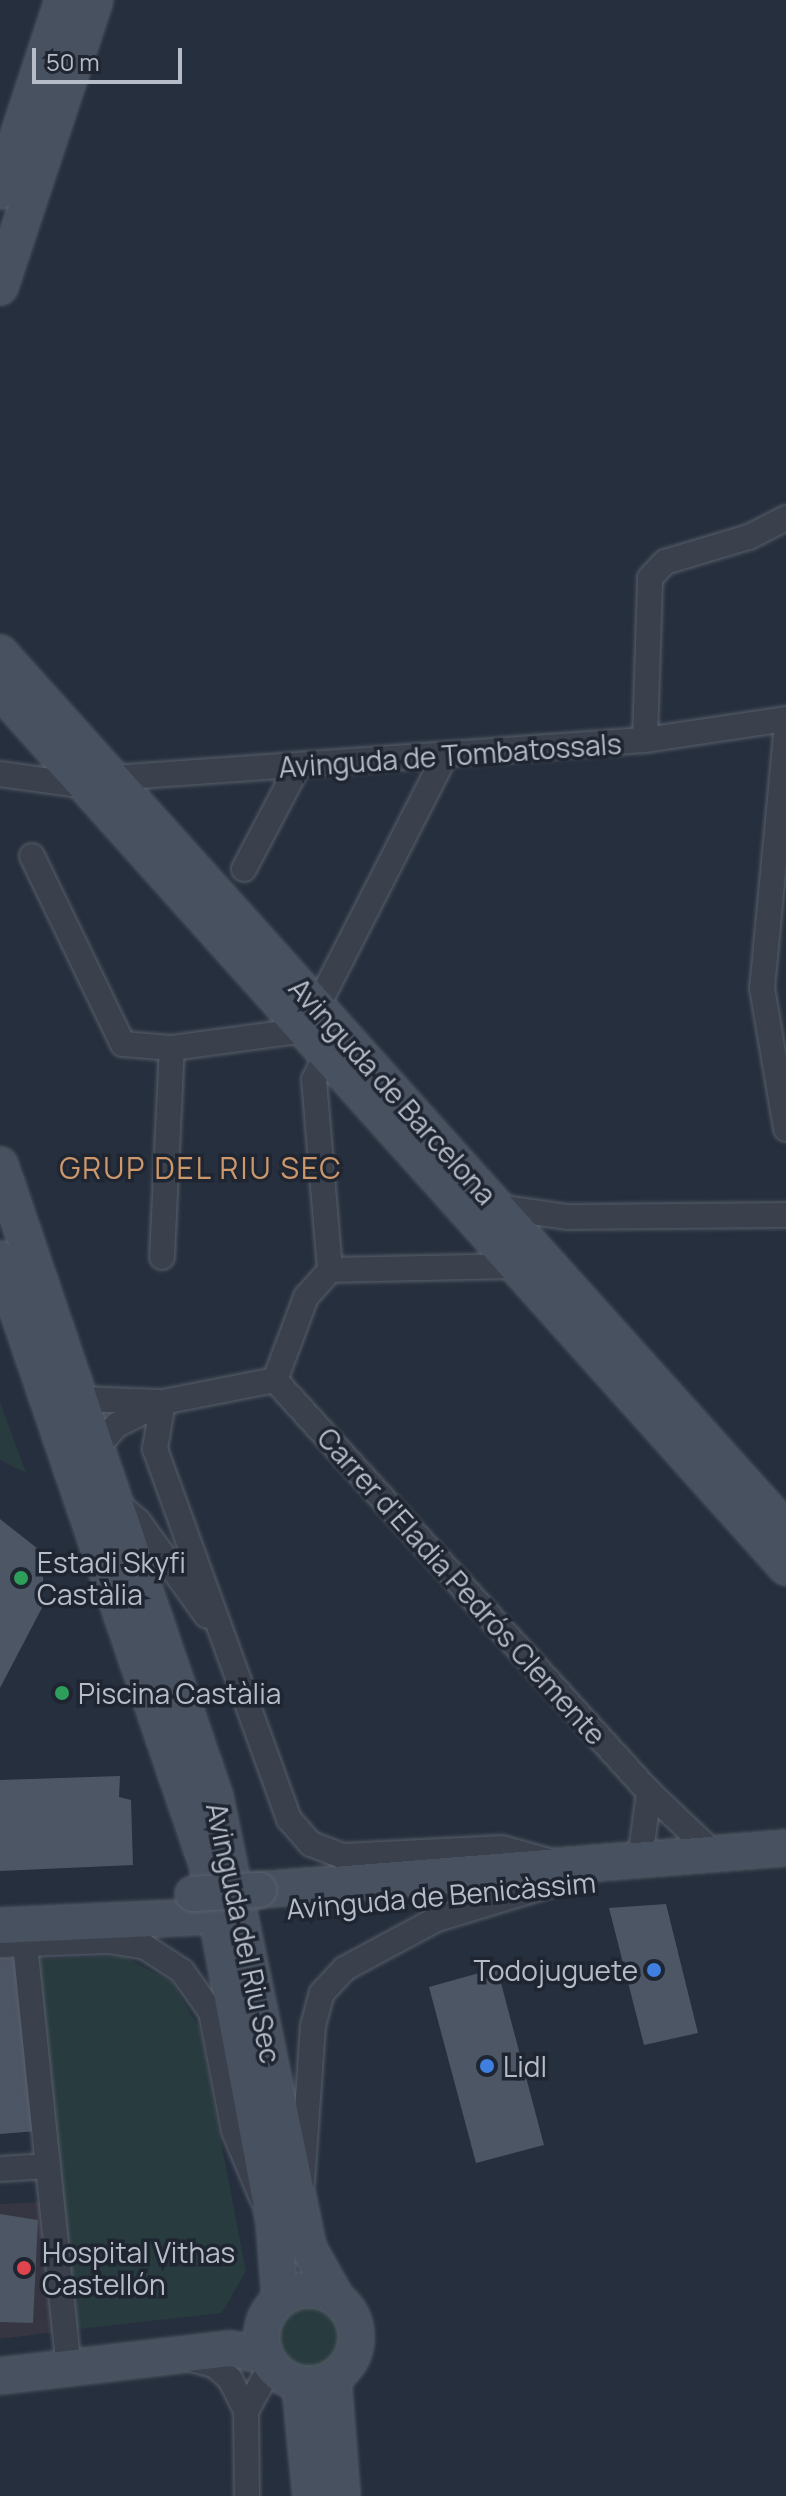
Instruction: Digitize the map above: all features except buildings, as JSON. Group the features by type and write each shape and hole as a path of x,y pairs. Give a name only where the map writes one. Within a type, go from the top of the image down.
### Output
{"main road":[{"path":"0,191 63,0"},
{"path":"0,287 95,0"},
{"name":"Avinguda de Barcelona","path":"0,653 99,782 316,1030 529,1262 786,1530"},
{"name":"Avinguda de Barcelona","path":"0,690 42,749 99,782"},
{"name":"Avinguda de Barcelona","path":"316,1030 497,1207 529,1262 786,1567"},
{"name":"Avinguda del Riu Sec","path":"0,1165 117,1503 233,1861 286,2213 277,2351 311,2496"},
{"name":"Avinguda del Riu Sec","path":"0,1259 191,1804 286,2213 334,2294"},
{"name":"Avinguda de Benicàssim","path":"563,1873 640,1859 786,1848"},
{"name":"Avinguda de Benicàssim","path":"0,1903 194,1905 563,1873 786,1872"},
{"name":"Avinguda de Benicàssim","path":"12,1935 194,1905"},
{"path":"277,2351 306,2288 334,2294 351,2312 358,2336 351,2360 333,2378 342,2496"},
{"path":"0,2376 230,2349 277,2351 333,2378"}],"street":[{"path":"645,740 650,578 665,562 749,537 786,518"},
{"name":"Avinguda de Tombatossals","path":"8,775 53,783 99,782 645,740 786,719"},
{"path":"786,735 762,988 786,1129"},
{"path":"8,775 42,749"},
{"name":"Avinguda de Barcelona","path":"42,749 53,783"},
{"path":"330,1270 314,1080 316,1030 445,756"},
{"path":"244,869 298,766"},
{"path":"32,856 123,1044 172,1048 316,1030"},
{"path":"162,1257 172,1048"},
{"path":"497,1207 568,1217 782,1220"},
{"path":"81,1399 163,1402 275,1380 306,1297 330,1270 529,1262 552,1230 568,1217"},
{"name":"Carrer d'Eladia Pedrós Clemente","path":"275,1380 649,1792 713,1853"},
{"path":"97,1447 117,1425 163,1402"},
{"path":"163,1402 155,1449 225,1641"},
{"path":"117,1503 138,1521 225,1641"},
{"name":"Avinguda de Benicàssim","path":"225,1641 289,1819 311,1844 342,1856 502,1848 563,1873"},
{"path":"640,1859 649,1792"},
{"path":"286,2213 313,2026 322,1993 344,1969 437,1919 563,1873"},
{"path":"0,1945 12,1935 109,1941 145,1947 182,1971 211,2012 234,2131 286,2213"},
{"path":"12,1935 40,2167 69,2368"},
{"path":"0,2169 40,2167"},
{"path":"246,2411 277,2351"},
{"path":"177,2355 214,2365 230,2379 246,2411 247,2496"}],"shaded area":[{"path":"0,1402 26,1473 0,1460"},
{"path":"123,1956 172,1982 199,2028 246,2271 222,2313 61,2331 21,1960"},
{"name":"Hospital Vithas Castellón","path":"41,2202 55,2332 0,2339 0,2204"},
{"path":"309,2302 322,2304 333,2312 341,2323 341,2349 333,2360 322,2368 309,2370 296,2368 285,2360 277,2349 275,2336 277,2323 285,2312 296,2304"}],"place":[{"name":"Estadi Skyfi Castàlia","path":"21,1578"},
{"name":"Piscina Castàlia","path":"62,1693"},
{"name":"Todojuguete","path":"654,1970"},
{"name":"Lidl","path":"487,2066"},
{"name":"Hospital Vithas Castellón","path":"24,2268"}],"district":[{"name":"GRUP DEL RIU SEC","path":"201,1168"}]}
